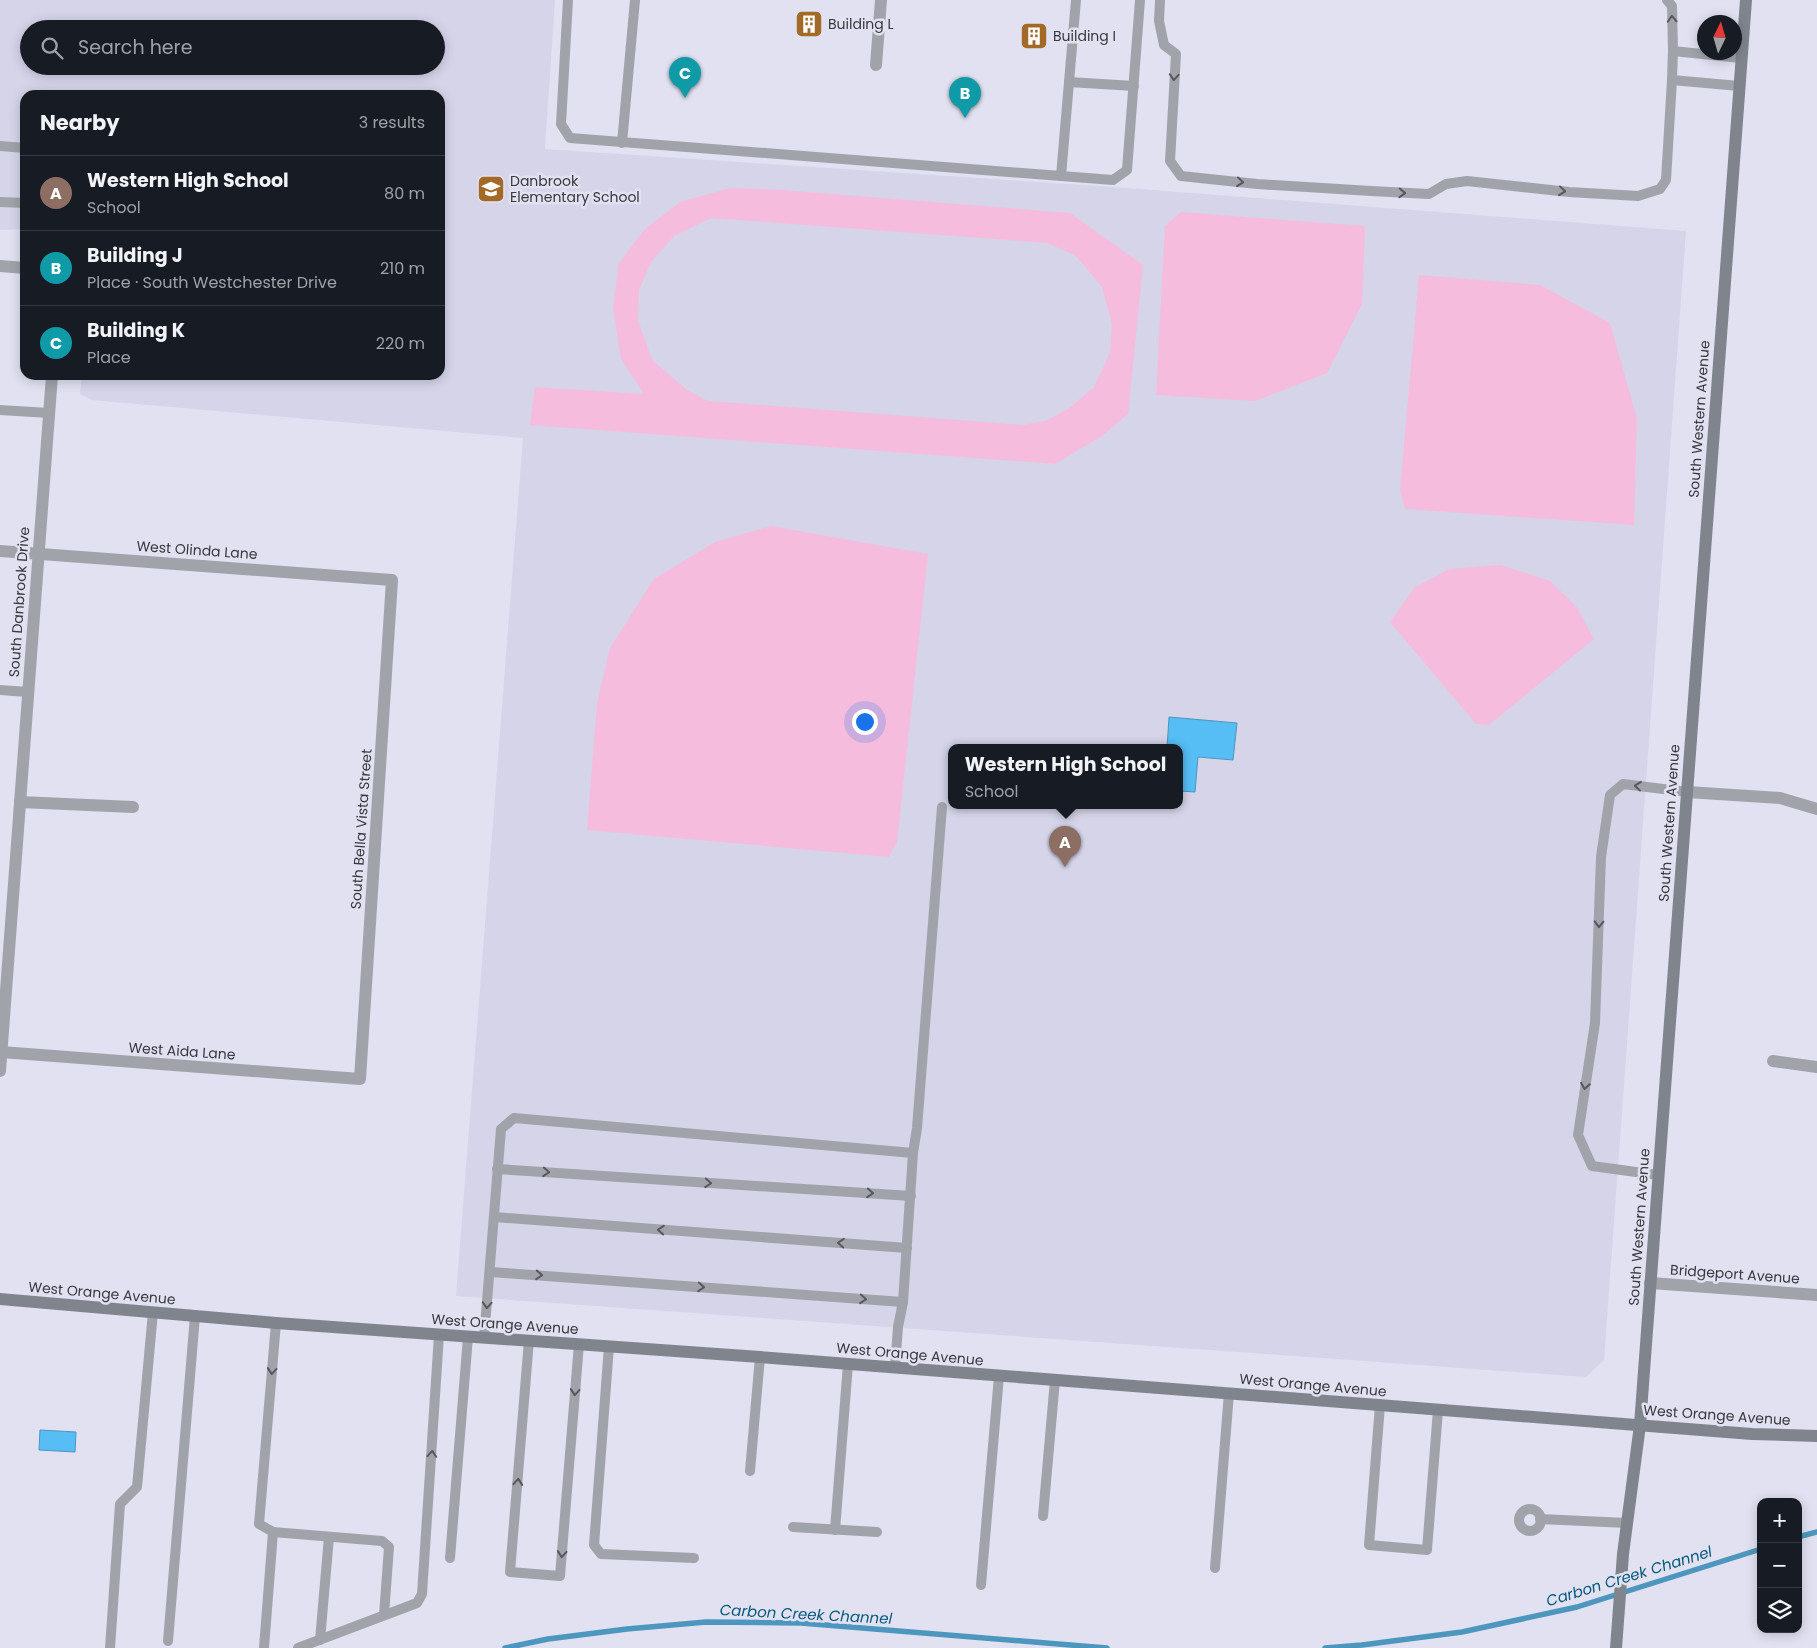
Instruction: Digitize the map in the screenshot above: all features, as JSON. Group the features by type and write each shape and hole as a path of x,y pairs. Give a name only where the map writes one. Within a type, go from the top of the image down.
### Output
{"street":[{"path":"876,65 881,0"},
{"name":"South Western Avenue","path":"1742,46 1746,0"},
{"name":"South Western Avenue","path":"1616,1648 1627,1523 1640,1425 1741,60"},
{"path":"0,266 20,268"},
{"name":"South Danbrook Drive","path":"0,1071 52,380"},
{"name":"West Olinda Lane","path":"0,551 392,580"},
{"name":"South Bella Vista Street","path":"360,1080 392,580"},
{"path":"1686,792 1780,798 1817,809"},
{"path":"20,802 133,807"},
{"name":"West Aida Lane","path":"1,1052 360,1080"},
{"path":"1773,1061 1817,1067"},
{"name":"Bridgeport Avenue","path":"1650,1283 1817,1295"},
{"name":"West Orange Avenue","path":"0,1299 276,1323 895,1367 1438,1410 1504,1413 1752,1434 1817,1436"}],"lane":[{"path":"568,0 561,124 570,138 1113,180 1127,170 1140,0"},
{"path":"622,142 635,0"},
{"path":"1061,176 1076,0"},
{"path":"1160,0 1159,21 1164,45 1176,54 1170,161 1181,176 1257,184 1371,192 1429,194 1446,184 1467,181 1569,192 1638,196 1660,189 1666,180 1673,51 1672,6 1667,0"},
{"path":"1673,51 1697,53"},
{"path":"1672,80 1739,86"},
{"path":"1069,82 1134,86"},
{"path":"0,146 20,148"},
{"path":"0,202 20,203"},
{"path":"0,410 49,413"},
{"path":"0,690 28,692"},
{"path":"1658,1175 1592,1166 1578,1134 1595,1023 1601,857 1610,795 1623,784 1686,792"},
{"path":"895,1367 898,1327 903,1302 913,1152 917,1128 942,807"},
{"path":"484,1338 491,1272 501,1130 514,1118 913,1152"},
{"path":"497,1169 911,1196"},
{"path":"494,1217 907,1248"},
{"path":"491,1272 903,1302"},
{"path":"110,1648 120,1504 137,1487 153,1312"},
{"path":"168,1641 195,1316"},
{"path":"276,1323 259,1524 273,1532 382,1541 389,1546 384,1616"},
{"path":"298,1648 417,1603 422,1594 439,1335"},
{"path":"450,1558 468,1337"},
{"path":"529,1340 510,1572 560,1576 579,1344"},
{"path":"609,1346 594,1545 601,1554 694,1558"},
{"path":"750,1471 760,1357"},
{"path":"835,1530 848,1364"},
{"path":"981,1585 999,1376"},
{"path":"1043,1516 1055,1380"},
{"path":"1215,1568 1229,1393"},
{"path":"1380,1405 1368,1545 1427,1550 1438,1410"},
{"path":"1540,1519 1627,1523"},
{"path":"793,1528 877,1532"},
{"path":"264,1648 273,1532"},
{"path":"320,1640 329,1537"}],"shaded area":[{"path":"0,0 555,0 545,149 1126,188 1686,231 1604,1360 1586,1377 456,1296 523,438 92,400 80,394 81,380 445,380 445,90 20,90 20,229 0,230"},
{"path":"730,188 782,190 1070,213 1143,265 1128,414 1102,436 1055,464 530,425 535,387 644,394 621,359 613,307 619,263 645,229 680,202","holes":["711,218 1048,243 1076,256 1102,287 1112,324 1110,353 1094,387 1068,409 1045,421 1023,425 708,401 687,390 652,360 638,320 639,290 651,262 674,236"]},
{"path":"1181,212 1365,226 1362,304 1327,373 1255,401 1156,395 1165,226"},
{"path":"1419,275 1540,285 1610,323 1637,419 1634,525 1405,509 1400,490"},
{"path":"771,526 928,554 897,842 889,857 587,830 597,703 610,648 654,579 715,542"},
{"path":"1501,565 1550,581 1576,606 1594,639 1489,725 1476,724 1390,622 1414,588 1449,569"}],"water":[{"path":"1169,717 1237,723 1233,760 1198,757 1195,792 1183,791 1183,744 1167,744"},
{"path":"40,1430 76,1432 75,1452 39,1450"}],"waterway":[{"name":"Carbon Creek Channel","path":"1802,1536 1817,1532"},
{"name":"Carbon Creek Channel","path":"1325,1648 1462,1632 1577,1607 1757,1550"},
{"name":"Carbon Creek Channel","path":"505,1648 548,1639 706,1622 801,1623 1107,1648"}],"place":[{"name":"Building L","path":"809,24"},
{"name":"Building I","path":"1034,36"},
{"name":"Building K","path":"685,98"},
{"name":"Building J","path":"965,118"},
{"name":"Danbrook Elementary School","path":"491,189"},
{"name":"Western High School","path":"1065,867"}]}
